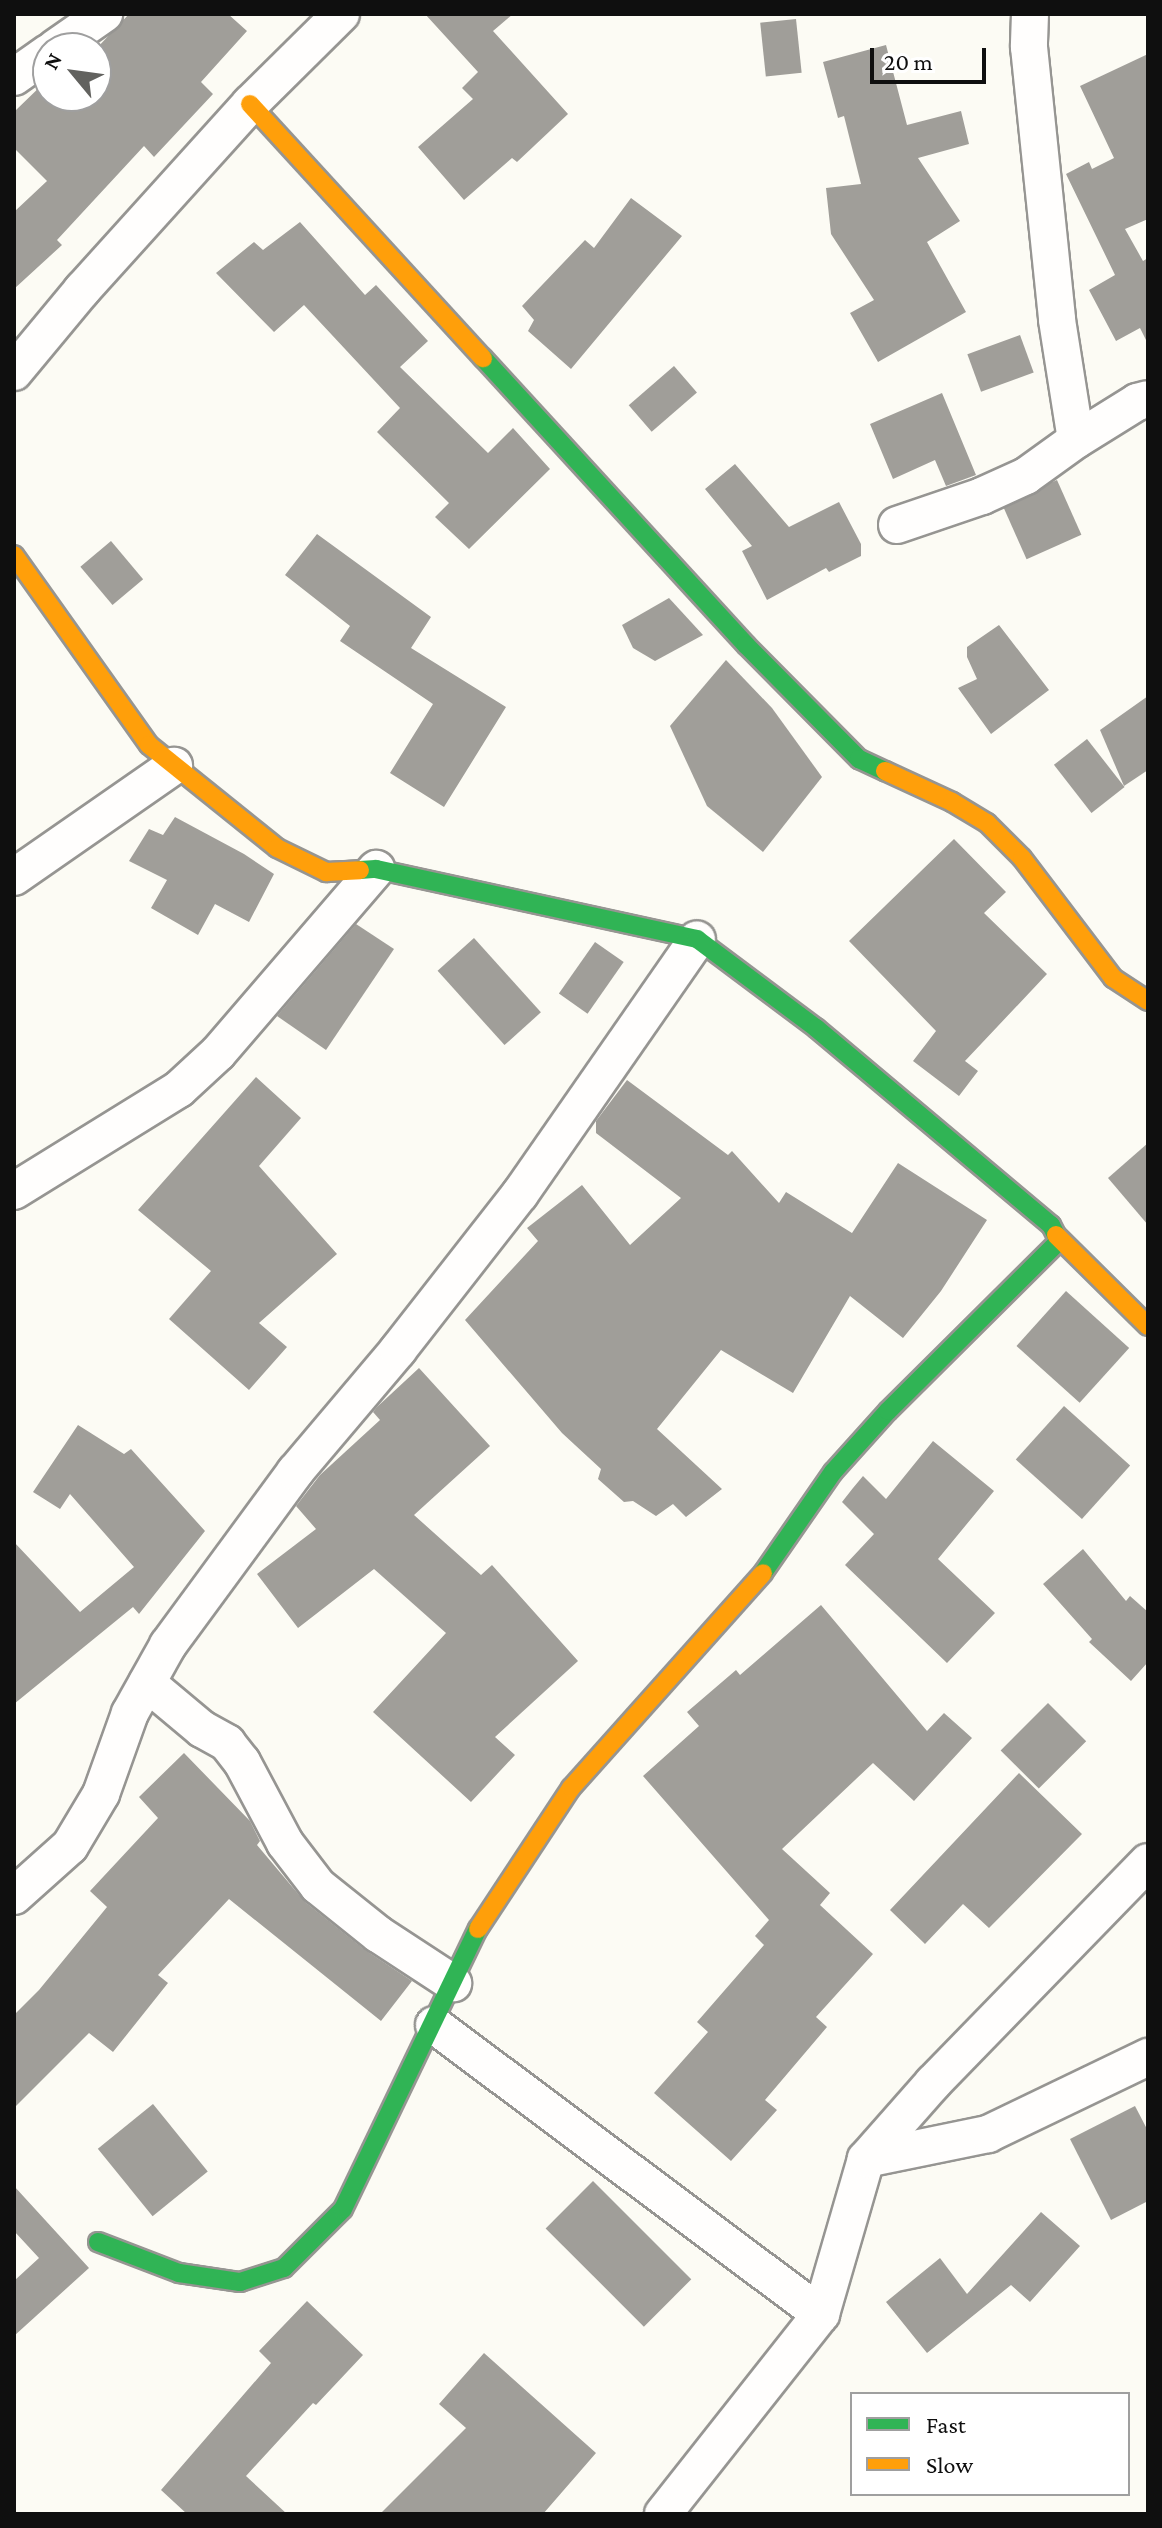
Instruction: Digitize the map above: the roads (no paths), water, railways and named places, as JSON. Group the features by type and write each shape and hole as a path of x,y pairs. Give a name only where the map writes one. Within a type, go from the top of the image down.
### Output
{"street":[{"path":"78,32 104,14"},
{"path":"14,372 82,290 250,104 341,14"},
{"path":"1027,25 1057,320 1076,440"},
{"path":"14,77 32,64"},
{"path":"250,104 746,645 826,727 859,759 952,802 987,823 1022,858 1113,978 1148,1001"},
{"path":"897,525 982,496 1026,476 1076,440 1137,402 1148,399"},
{"path":"14,555 149,745 277,848 326,872 376,869 697,939 816,1028 1040,1215 1051,1225 1059,1241 1148,1326"},
{"path":"14,877 174,766"},
{"path":"14,1191 179,1089 218,1053 376,869"},
{"path":"14,1896 70,1846 101,1794 130,1713 168,1645 295,1472 398,1350 520,1194 697,939"},
{"path":"98,2242 179,2273 240,2282 284,2268 343,2209 484,1917 571,1788 756,1583 833,1472 888,1411 1059,1241"},
{"path":"147,1683 202,1729 227,1743 242,1762 257,1796 285,1843 318,1886 378,1934 453,1983"},
{"path":"663,2514 821,2314 866,2159 933,2083 1148,1862"},
{"path":"434,2025 821,2314"},
{"path":"866,2159 988,2134 1148,2057"}]}
